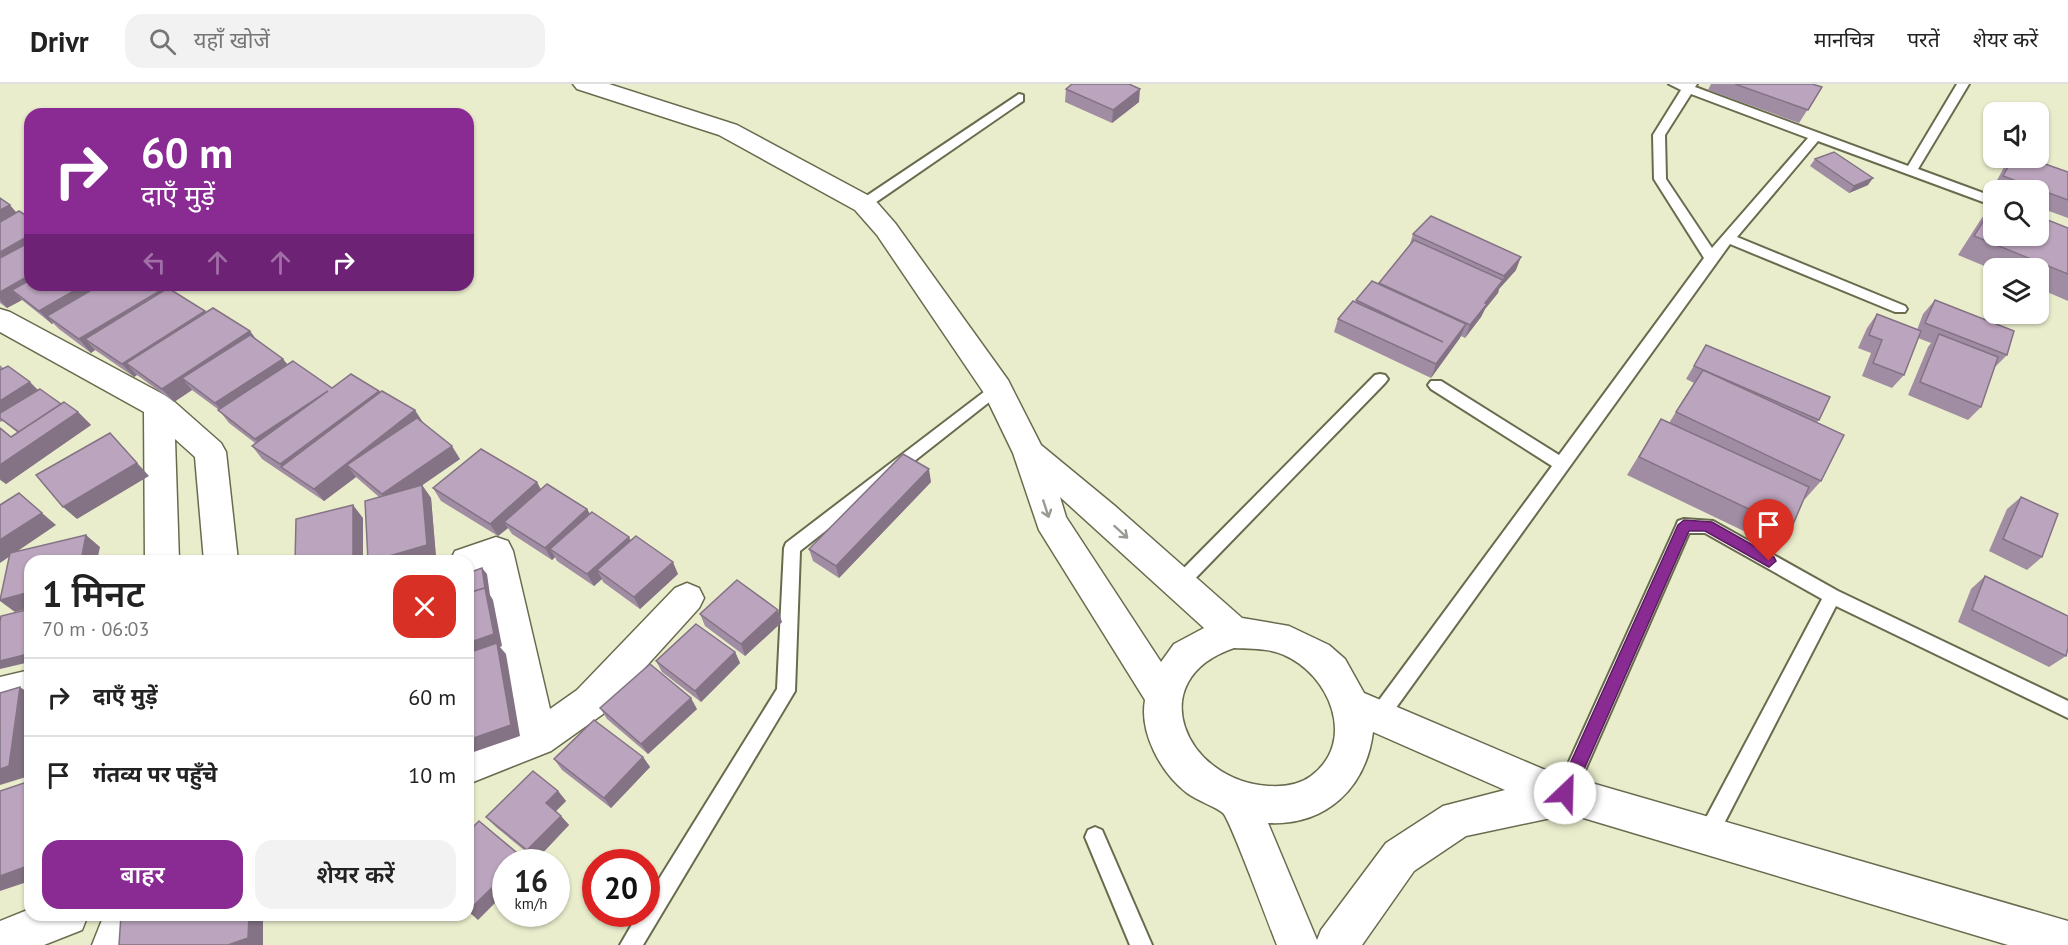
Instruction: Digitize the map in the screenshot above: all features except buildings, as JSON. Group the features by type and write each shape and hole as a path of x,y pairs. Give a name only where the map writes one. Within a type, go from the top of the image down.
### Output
{"street":[{"path":"585,84 728,130 864,204 886,229 996,388 1029,453 1051,521 1165,699"},
{"path":"0,319 159,405 210,452 220,555"},
{"path":"159,405 162,555"},
{"path":"1029,453 1234,633"},
{"path":"474,558 496,551 538,739"},
{"path":"474,764 538,739 590,702 687,598"},
{"path":"1364,711 1354,715 1354,745 1342,772 1323,792 1295,804 1265,806 1239,802 1205,786 1182,764 1168,739 1163,712 1167,684 1182,659 1206,642 1234,633 1266,634 1297,644 1324,662 1364,711 1539,786 2068,942"},
{"path":"0,693 24,687"},
{"path":"1336,945 1400,857 1457,819 1568,794"},
{"path":"1239,802 1298,945"},
{"path":"0,942 52,921"},
{"path":"113,945 123,921"}],"lane":[{"path":"1911,171 1963,84"},
{"path":"1711,258 1660,179 1659,135 1684,86 1983,198"},
{"path":"864,204 1019,98"},
{"path":"1364,711 1560,464 1711,258 1816,136"},
{"path":"1728,238 1900,309"},
{"path":"1179,584 1380,380"},
{"path":"1436,385 1560,464"},
{"path":"631,945 786,691 792,548 996,388"},
{"path":"1568,794 1684,525 1707,526 1832,596 2068,711"},
{"path":"1707,836 1832,596"},
{"path":"1095,837 1141,945"}],"route":[{"path":"1565,793 1684,525 1707,526 1769,561"}]}
